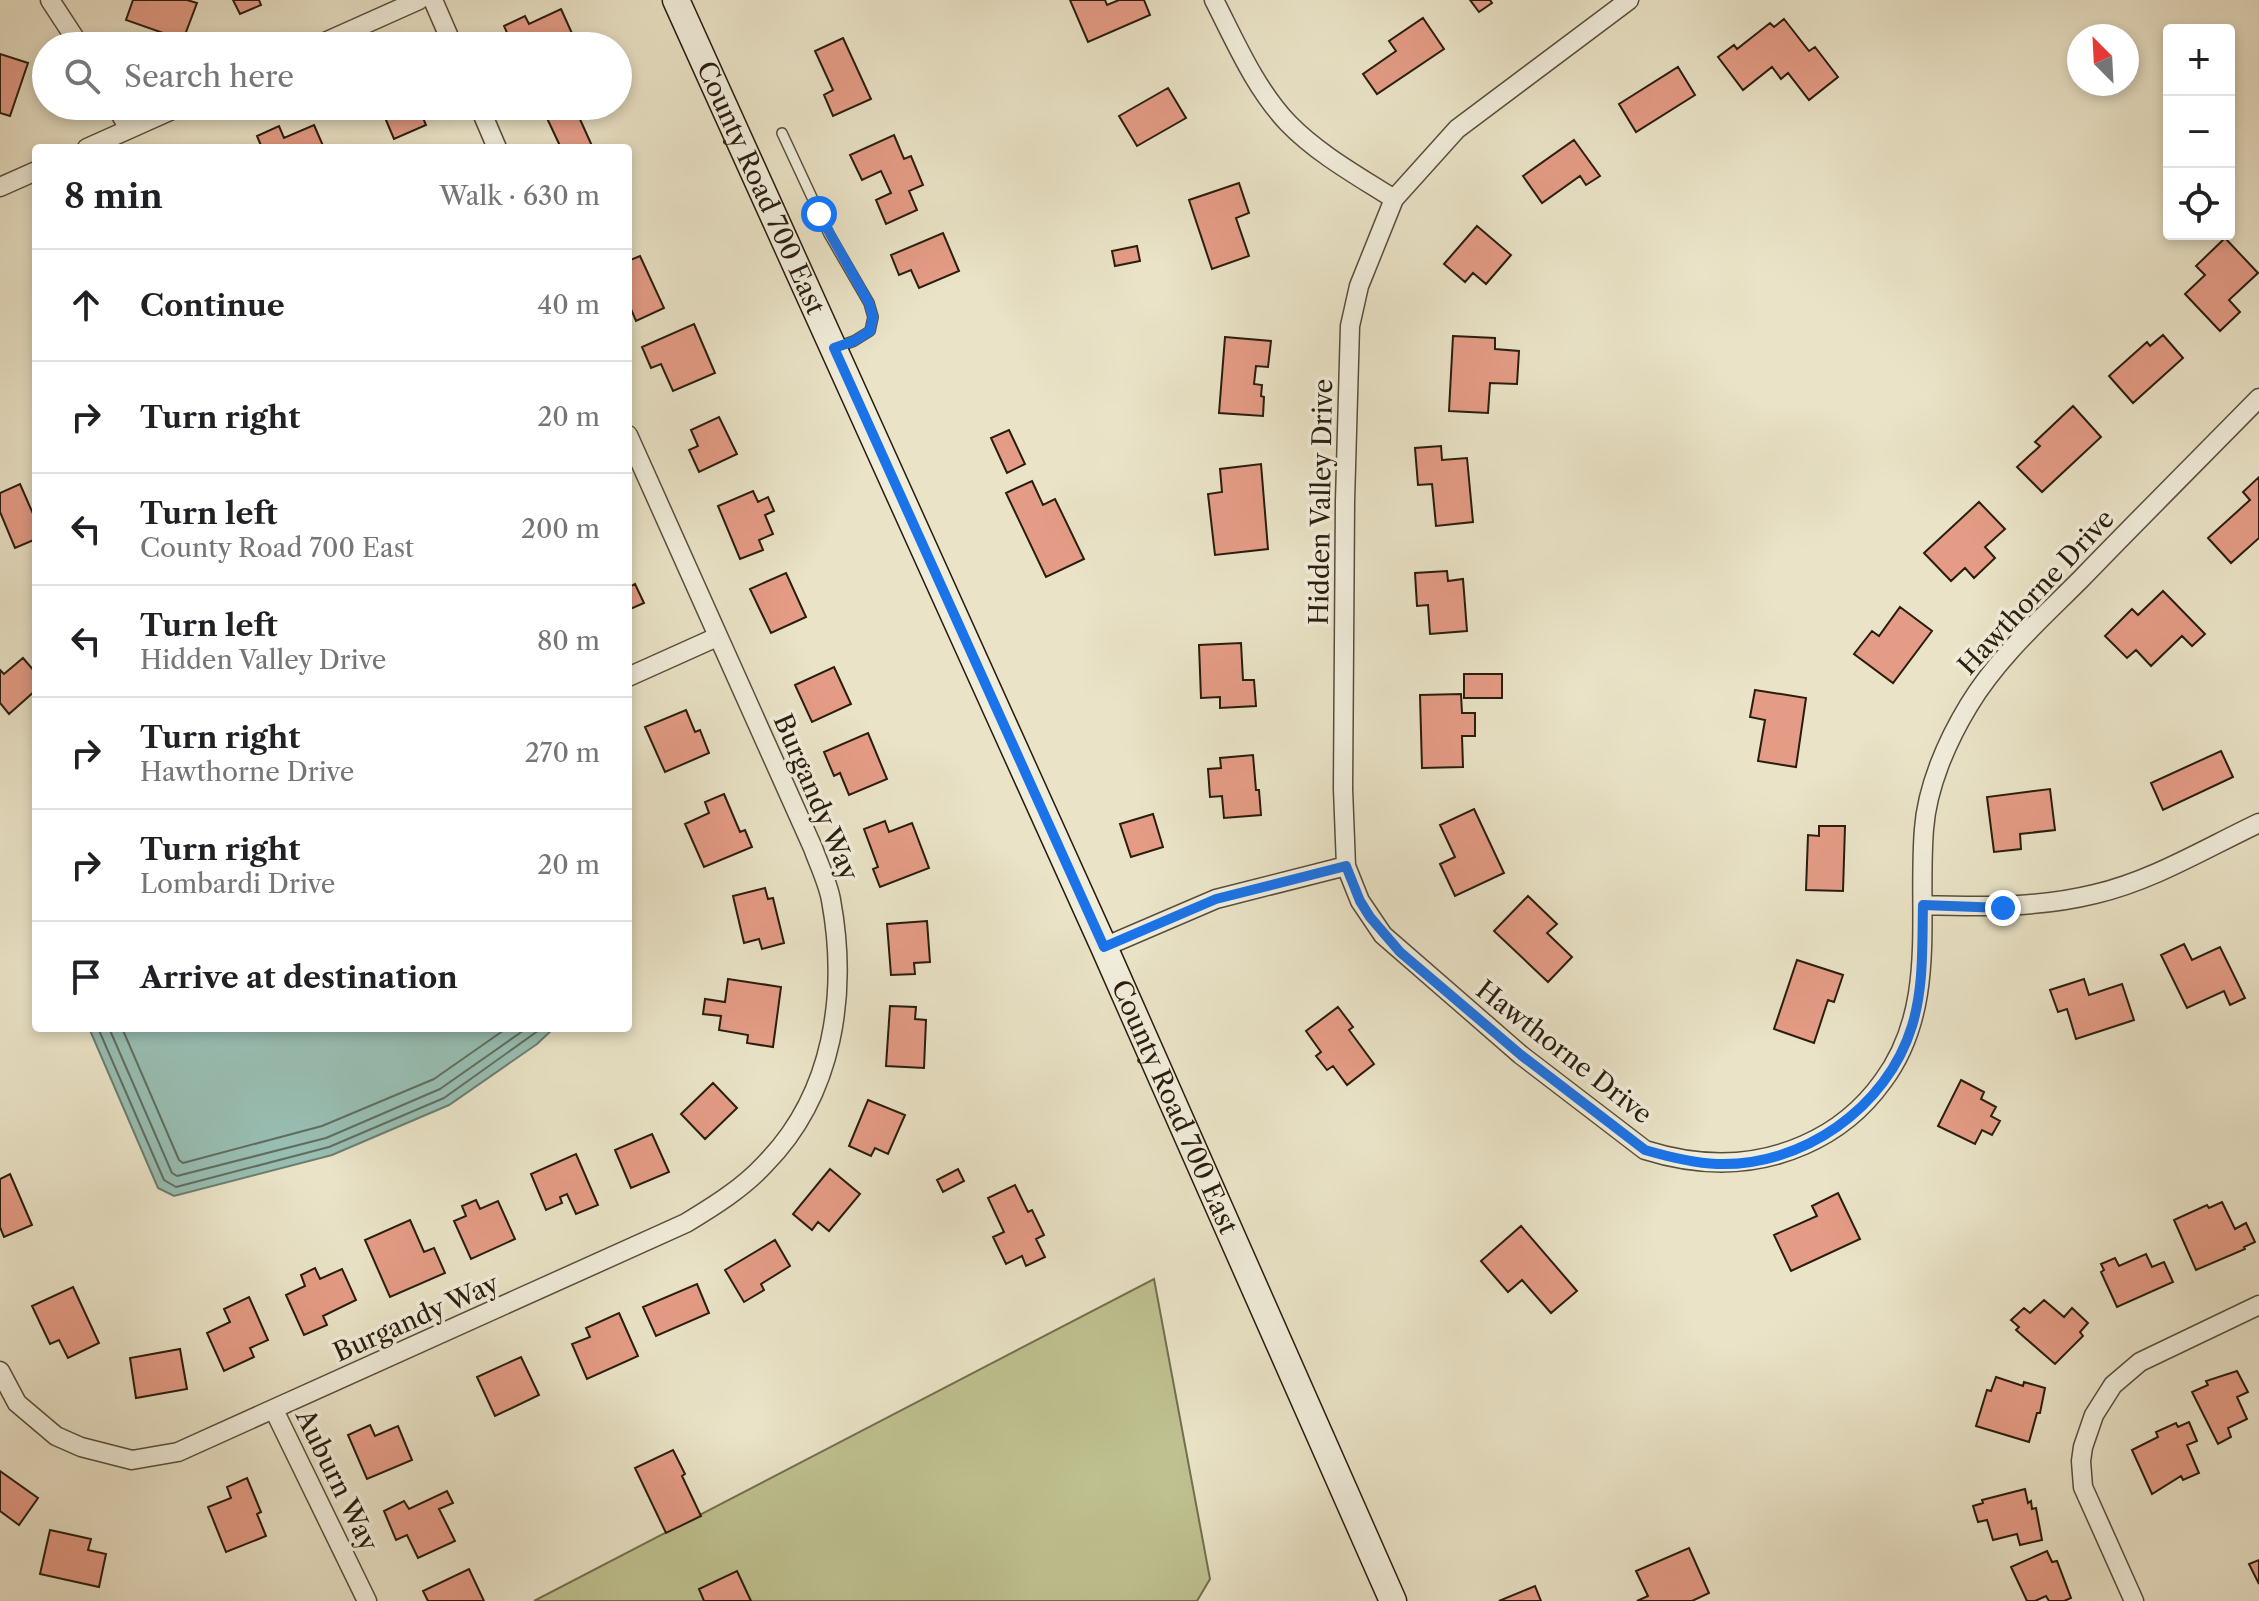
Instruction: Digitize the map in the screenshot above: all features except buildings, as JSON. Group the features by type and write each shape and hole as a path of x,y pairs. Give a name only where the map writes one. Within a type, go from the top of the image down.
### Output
{"main road":[{"name":"County Road 700 East","path":"676,0 1104,947 1393,1601"}],"street":[{"path":"50,0 71,32"},
{"path":"347,32 419,0"},
{"path":"433,0 447,32"},
{"path":"1214,0 1250,71 1289,124 1316,148 1394,199"},
{"name":"Hidden Valley Drive","path":"1346,866 1343,789 1350,326 1359,286 1394,199 1457,129 1629,0"},
{"path":"124,120 129,129"},
{"path":"96,144 149,120"},
{"path":"485,120 495,144"},
{"path":"0,187 32,173"},
{"name":"Hawthorne Drive","path":"1346,866 1360,901 1383,935 1521,1055 1645,1150 1707,1163 1745,1162 1794,1150 1838,1126 1875,1093 1902,1052 1917,1005 1924,828 1931,796 1949,744 1969,705 2008,652 2259,398"},
{"name":"Burgandy Way","path":"274,1410 686,1223 752,1177 768,1162 797,1121 821,1072 835,1025 839,950 831,898 813,848 632,444"},
{"path":"632,675 717,637"},
{"path":"1923,905 2003,908 2097,894 2141,879 2259,823"},
{"path":"1104,947 1216,899 1346,866"},
{"path":"2134,1601 2083,1487 2083,1447 2094,1415 2113,1385 2140,1362 2259,1305"},
{"name":"Auburn Way","path":"0,1371 17,1403 56,1436 107,1455 132,1460 178,1452 274,1410 367,1601"}],"lane":[{"path":"782,133 829,234 869,303 873,317 870,331 834,348"}],"green space":[{"path":"1154,1279 1210,1579 1197,1601 534,1601"}],"water":[{"path":"91,1032 550,1032 449,1105 332,1155 174,1196 158,1188"}],"route":[{"path":"819,214 869,303 873,317 870,331 834,348 1104,947 1216,899 1346,866 1360,901 1383,935 1521,1055 1645,1150 1694,1162 1720,1164 1770,1158 1817,1140 1858,1111 1875,1093 1902,1052 1917,1005 1923,905 2003,908"}]}
